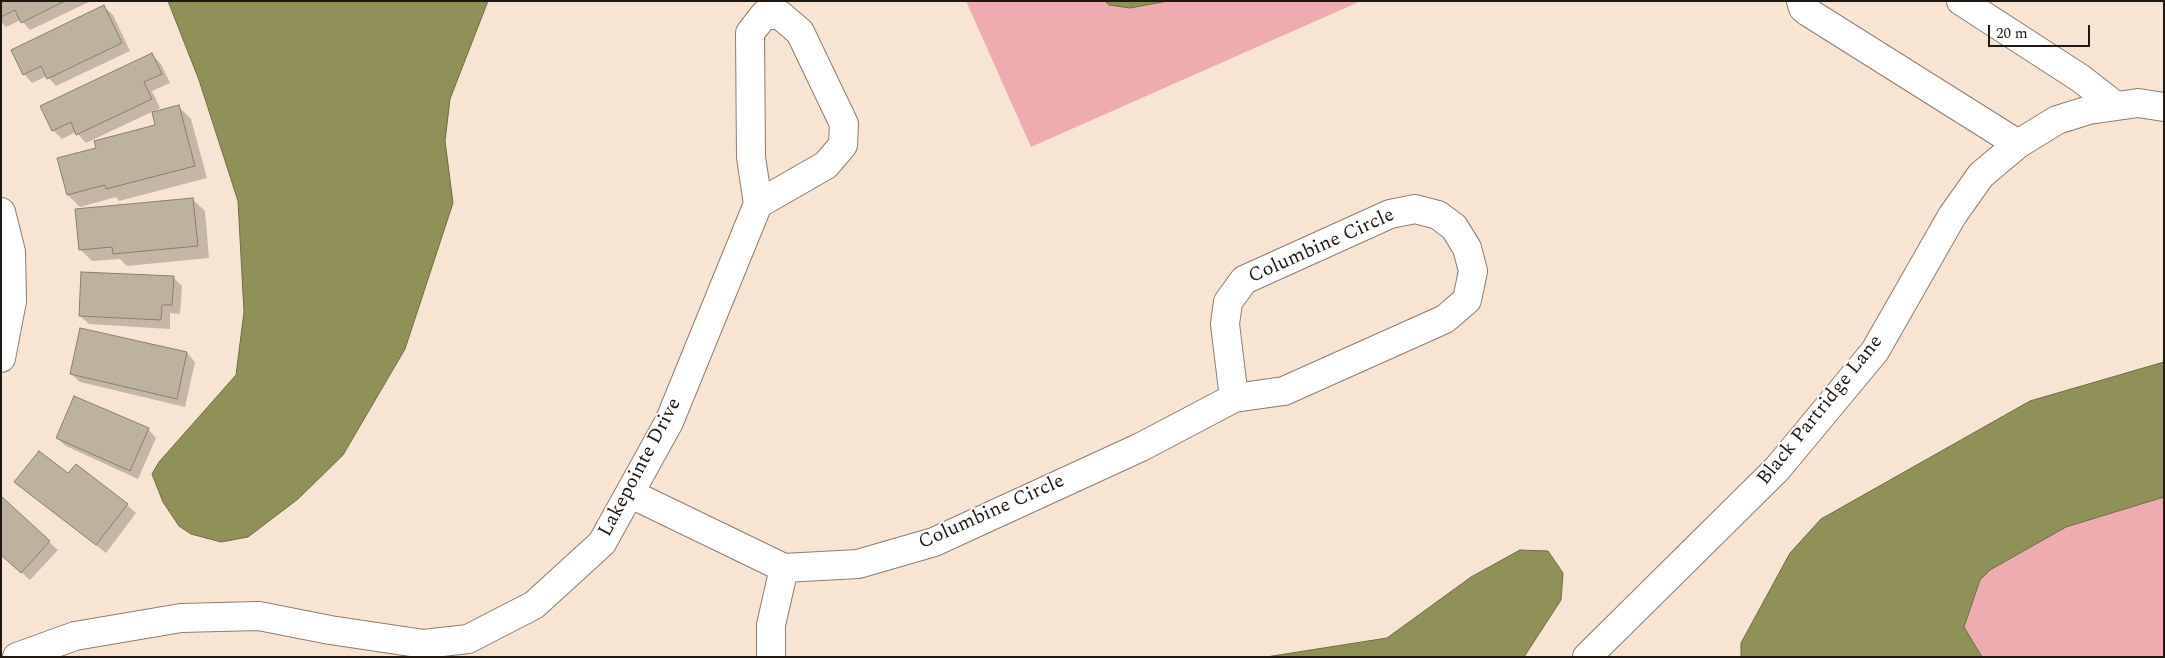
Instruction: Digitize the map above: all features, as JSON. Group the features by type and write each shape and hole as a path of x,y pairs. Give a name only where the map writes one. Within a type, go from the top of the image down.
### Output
{"street":[{"path":"1800,1 1803,8 1808,12 2018,144"},
{"path":"1961,1 2080,78 2116,106"},
{"path":"764,15 780,15 800,32 832,98 844,124 843,145 826,165 758,204 751,157 750,32 764,15"},
{"name":"Black Partridge Lane","path":"1587,657 1783,461 1875,351 1952,216 1981,176 2018,144 2056,120 2089,110 2138,103 2164,108"},
{"name":"Lakepointe Drive","path":"17,657 75,636 181,618 259,616 386,647 424,644 468,639 534,605 602,543 631,494 669,422 758,204"},
{"name":"Columbine Circle","path":"631,494 784,568 858,564 934,542 1142,447 1234,398 1284,392 1445,319 1467,300 1473,271 1467,248 1454,226 1438,215 1415,209 1390,214 1244,280 1228,302 1225,324 1234,398"},
{"path":"1,212 11,252 12,301 1,358"},
{"path":"772,657 771,625 784,568"}],"shaded area":[{"path":"168,1 488,1 450,99 445,141 453,203 405,349 343,455 298,499 248,537 221,542 191,534 179,526 163,502 152,474 159,462 236,375 244,312 238,201 199,80"},
{"path":"966,1 1105,1 1109,5 1130,8 1168,1 1361,1 1031,147"},
{"path":"1105,1 1168,1 1130,8 1109,5"},
{"path":"2164,362 2164,497 2066,527 1990,570 1980,580 1964,627 1982,657 1741,657 1741,643 1790,553 1821,519 2030,401"},
{"path":"2164,497 2164,657 1982,657 1964,627 1980,580 1990,570 2066,527"},
{"path":"1520,550 1548,551 1563,573 1561,600 1524,657 1266,657 1387,638 1471,577"}],"building":[{"path":"1,1 65,1 21,23 15,10 1,17"},
{"path":"104,5 122,43 47,79 41,66 23,75 11,50"},
{"path":"152,53 162,74 144,82 152,99 76,135 71,122 52,131 40,106"},
{"path":"179,105 195,166 106,189 105,185 67,195 57,158 96,148 94,141 155,125 152,112"},
{"path":"193,198 198,246 113,254 112,247 79,250 75,209"},
{"path":"81,272 174,276 172,305 162,305 161,320 79,316"},
{"path":"80,328 187,352 177,399 70,374"},
{"path":"74,396 149,428 130,471 56,438"},
{"path":"39,451 68,473 76,464 128,504 96,545 14,482"},
{"path":"1,496 50,541 21,573 1,555"}]}
